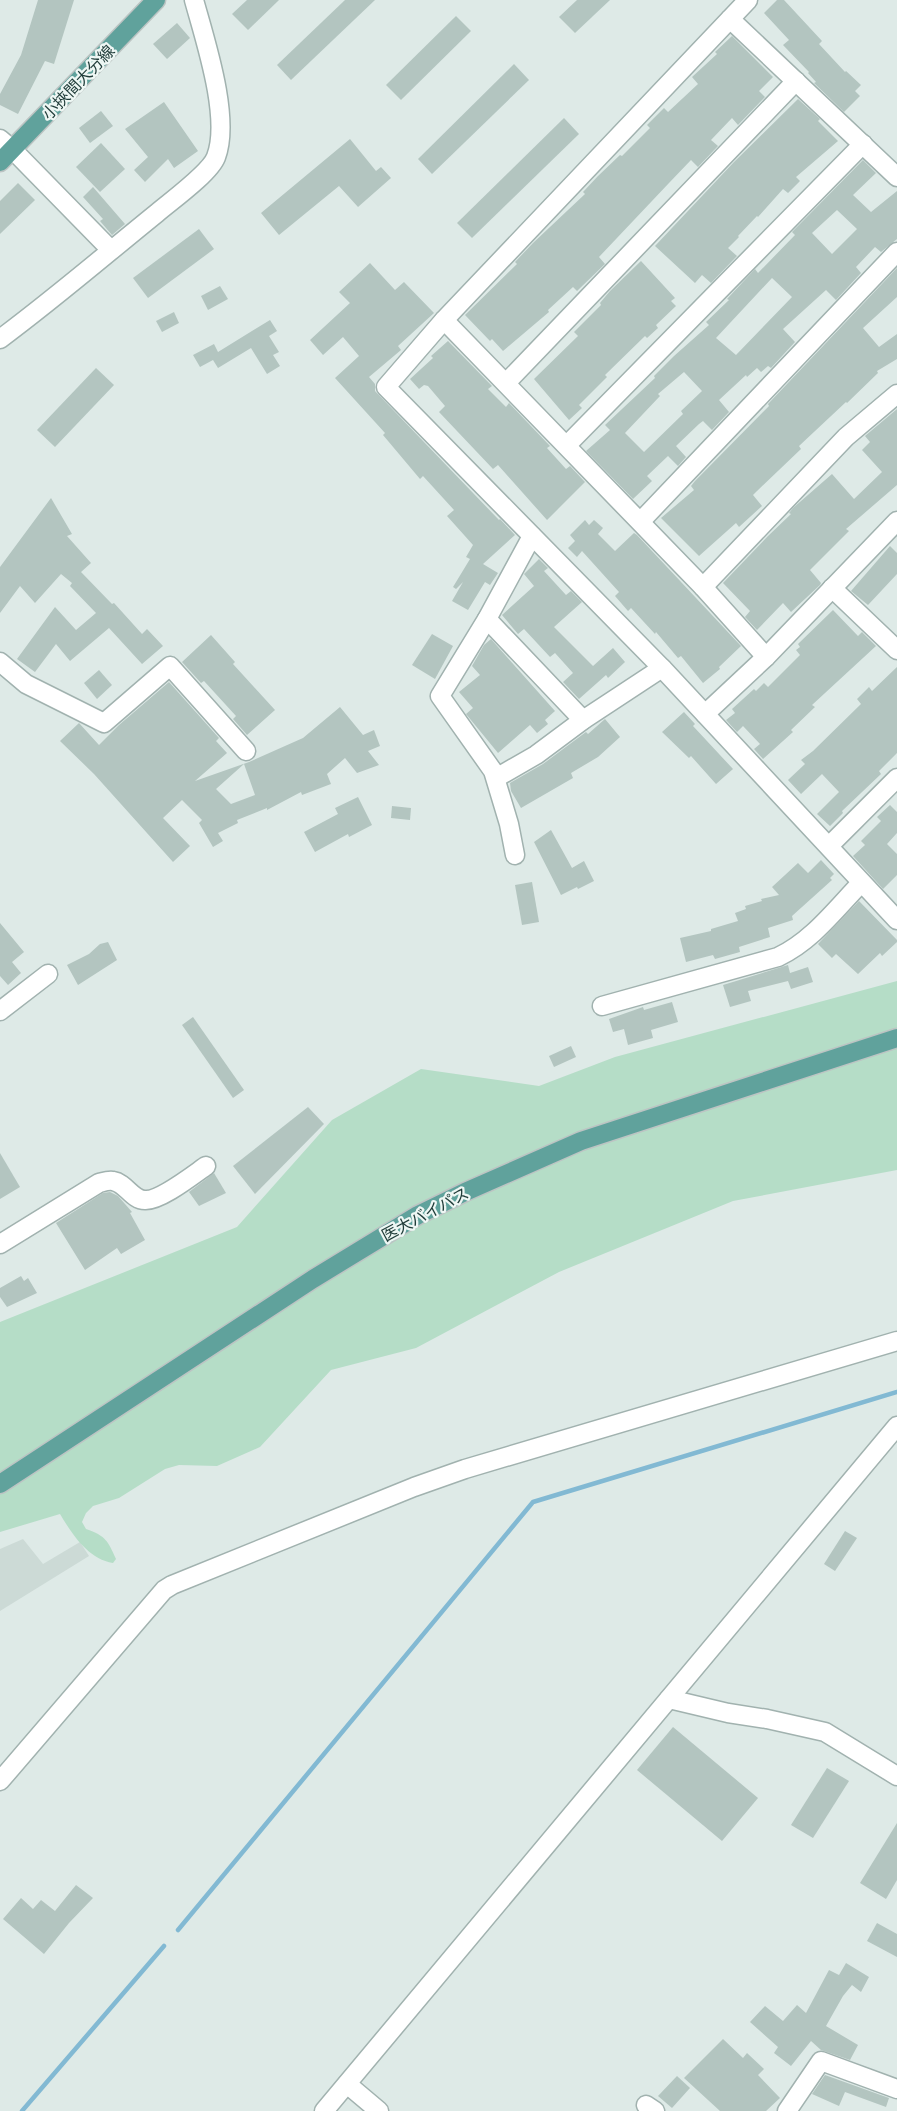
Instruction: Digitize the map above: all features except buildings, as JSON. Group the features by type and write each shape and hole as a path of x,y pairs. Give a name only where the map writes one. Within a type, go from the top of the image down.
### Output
{"main road":[{"name":"小挾間大分線","path":"4,151 156,0"},
{"name":"医大バイパス","path":"0,1484 313,1278 418,1215 581,1141 897,1038"}],"street":[{"path":"0,339 208,169 216,157 221,129 216,87 194,0"},
{"path":"748,0 444,320 386,387 662,668 897,920"},
{"path":"730,19 897,177"},
{"path":"506,383 796,81"},
{"path":"567,445 863,144"},
{"path":"4,151 111,250"},
{"path":"640,521 897,252"},
{"path":"444,320 703,586 766,657"},
{"path":"703,586 846,437 897,394"},
{"path":"705,714 766,657 897,521"},
{"path":"514,855 509,824 493,771 440,696 487,619 532,536"},
{"path":"832,588 897,650"},
{"path":"487,619 583,720"},
{"path":"0,662 26,684 104,723 170,666 246,751"},
{"path":"496,778 536,755 583,720 662,668"},
{"path":"829,846 897,778"},
{"path":"602,1006 778,957 807,940 861,883"},
{"path":"0,1011 48,974"},
{"path":"0,1244 99,1183 112,1181 123,1185 145,1201 156,1198 206,1166"},
{"path":"0,1781 164,1590 172,1585 449,1474 897,1341"},
{"path":"324,2111 897,1426"},
{"path":"669,1699 825,1732 897,1776"},
{"path":"787,2111 821,2061 897,2089"},
{"path":"347,2084 379,2111"}],"shaded area":[{"path":"23,1539 43,1564 80,1542 89,1556 0,1611 0,1549"}],"green space":[{"path":"897,981 897,1170 733,1201 559,1272 416,1348 331,1370 260,1447 217,1466 179,1465 165,1469 119,1498 93,1506 86,1513 82,1522 86,1529 98,1534 108,1543 116,1559 113,1563 104,1561 88,1551 75,1537 60,1514 0,1532 0,1322 237,1227 332,1120 421,1069 539,1086 615,1057"}],"waterway":[{"path":"178,1930 533,1502 897,1392"},
{"path":"22,2111 164,1946"}]}
